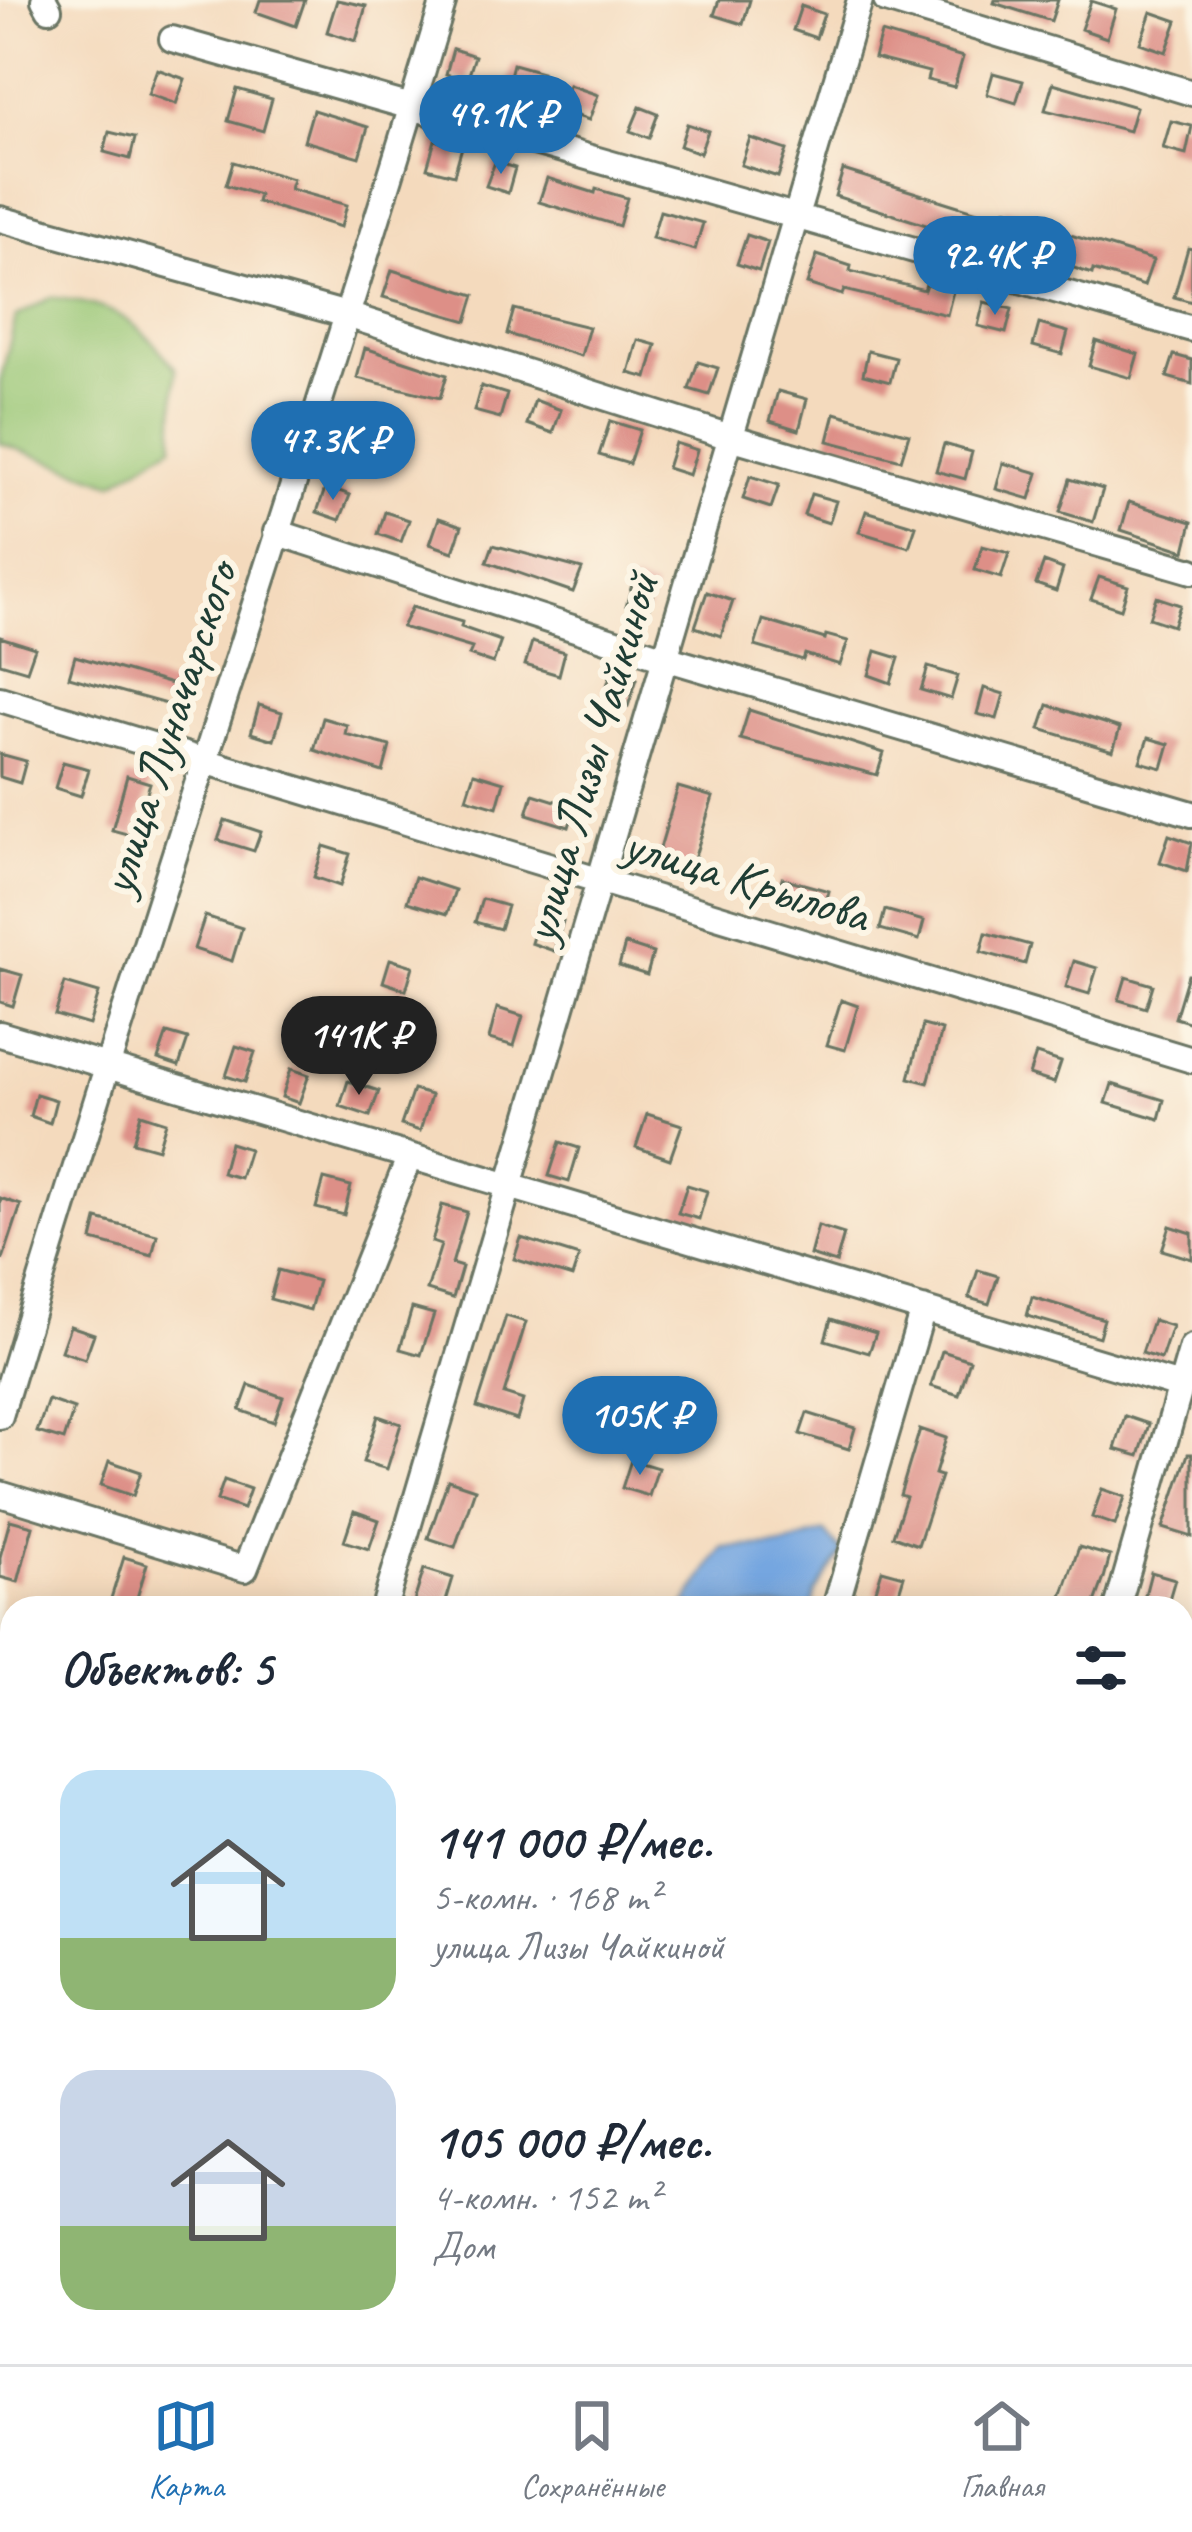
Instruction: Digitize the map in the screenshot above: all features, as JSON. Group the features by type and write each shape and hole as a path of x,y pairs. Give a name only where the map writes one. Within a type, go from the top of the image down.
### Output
{"street":[{"name":"улица Луначарского","path":"0,1416 6,1372 108,1066 444,0"},
{"name":"улица Лизы Чайкиной","path":"388,1596 860,0"},
{"path":"886,0 1192,93"},
{"path":"172,39 1192,329"},
{"path":"0,219 347,314 730,437 1192,571"},
{"path":"277,532 665,658 1192,814"},
{"name":"улица Крылова","path":"0,699 1192,1060"},
{"path":"0,1034 1180,1386"},
{"path":"0,1494 245,1569 409,1158"},
{"path":"839,1596 923,1309"},
{"path":"1120,1596 1192,1347"}],"green space":[{"path":"52,297 93,305 123,318 176,369 173,445 113,483 0,443 0,383 16,317"}],"water":[{"path":"825,1532 842,1552 814,1596 691,1596 722,1547 783,1545"}],"building":[{"path":"260,0 305,0 296,26 256,12"},
{"path":"337,0 366,6 356,41 327,32"},
{"path":"719,0 750,0 743,24 714,15"},
{"path":"995,0 1058,0 1051,21"},
{"path":"1091,1 1116,9 1107,38 1081,29"},
{"path":"801,6 824,14 816,38 793,30"},
{"path":"1151,12 1177,21 1166,52 1140,43"},
{"path":"881,33 963,57 954,87 927,80 929,72 874,58"},
{"path":"453,49 475,56 467,81 446,74"},
{"path":"513,64 542,72 532,107 504,99"},
{"path":"157,69 185,79 176,104 148,94"},
{"path":"993,73 1023,81 1016,103 987,94"},
{"path":"1053,83 1136,107 1129,131 1045,110"},
{"path":"569,85 598,95 589,120 560,110"},
{"path":"237,89 272,99 263,131 228,121"},
{"path":"640,107 658,114 649,138 630,131"},
{"path":"313,110 368,127 359,157 304,141"},
{"path":"1171,121 1192,126 1186,154 1163,148"},
{"path":"687,124 708,131 700,153 680,146"},
{"path":"109,132 135,138 130,159 104,152"},
{"path":"750,138 787,150 778,177 741,165"},
{"path":"435,140 462,147 454,175 427,168"},
{"path":"233,162 293,179 290,189 347,205 341,227 257,202 259,195 226,185"},
{"path":"495,162 515,168 508,193 486,186"},
{"path":"843,170 1003,220 1006,209 1023,214 1021,220 1153,260 1144,286 1093,270 1092,274 972,231 970,239 835,196"},
{"path":"547,178 627,198 619,226 539,202"},
{"path":"660,211 703,223 695,250 652,238"},
{"path":"747,235 768,242 759,271 737,264"},
{"path":"1188,248 1192,249 1192,302 1174,297"},
{"path":"817,255 851,266 850,271 924,290 926,284 953,291 947,315 807,284"},
{"path":"392,270 475,295 467,321 383,297"},
{"path":"984,302 1012,309 1006,333 978,326"},
{"path":"514,309 589,327 581,356 507,334"},
{"path":"1039,324 1068,332 1062,354 1033,346"},
{"path":"638,340 656,345 647,378 629,373"},
{"path":"1096,341 1138,354 1131,378 1089,366"},
{"path":"365,348 447,375 440,398 357,378"},
{"path":"868,351 896,358 890,382 863,375"},
{"path":"1174,355 1192,360 1192,384 1167,377"},
{"path":"698,362 718,368 709,395 689,389"},
{"path":"481,386 507,394 500,418 474,411"},
{"path":"778,391 807,399 799,430 770,421"},
{"path":"535,400 561,410 553,433 527,424"},
{"path":"835,413 909,434 901,460 828,441"},
{"path":"610,421 640,430 629,464 599,455"},
{"path":"675,443 697,450 689,475 667,468"},
{"path":"944,444 972,452 965,479 936,471"},
{"path":"1003,463 1038,473 1030,499 996,489"},
{"path":"750,476 779,485 771,508 743,499"},
{"path":"1070,479 1103,489 1093,522 1060,512"},
{"path":"326,486 350,495 340,520 317,512"},
{"path":"811,494 836,501 829,523 804,515"},
{"path":"1129,502 1192,522 1185,551 1121,530"},
{"path":"866,511 916,526 909,547 859,532"},
{"path":"385,512 409,520 401,542 378,534"},
{"path":"439,518 462,526 453,552 430,544"},
{"path":"493,545 582,569 573,592 487,562"},
{"path":"982,546 1009,553 1001,578 975,570"},
{"path":"1044,562 1063,569 1056,591 1036,584"},
{"path":"1099,577 1128,586 1121,609 1091,599"},
{"path":"633,581 655,588 648,612 626,606"},
{"path":"707,592 733,601 721,636 695,627"},
{"path":"1156,597 1180,605 1173,626 1149,618"},
{"path":"412,607 462,622 461,627 501,641 493,663 469,655 472,648 402,627"},
{"path":"763,620 848,641 840,665 755,646"},
{"path":"0,637 35,648 27,671 0,663"},
{"path":"532,642 565,652 559,675 525,665"},
{"path":"876,651 899,658 891,683 869,675"},
{"path":"75,656 178,686 173,706 69,677"},
{"path":"928,667 958,676 951,699 921,690"},
{"path":"612,670 637,679 628,706 603,698"},
{"path":"984,688 1004,694 997,719 977,714"},
{"path":"259,705 282,712 274,740 251,733"},
{"path":"1048,705 1120,728 1113,751 1040,729"},
{"path":"749,710 884,753 877,775 740,739"},
{"path":"323,718 347,725 345,734 390,746 383,772 314,750"},
{"path":"1148,738 1169,744 1162,768 1140,762"},
{"path":"0,754 26,761 20,783 0,777"},
{"path":"63,762 89,769 81,796 55,788"},
{"path":"474,773 504,782 497,807 466,798"},
{"path":"127,776 150,783 134,836 112,830"},
{"path":"678,787 713,797 689,876 655,865"},
{"path":"533,794 575,807 569,827 527,814"},
{"path":"225,820 261,832 254,851 218,840"},
{"path":"1169,835 1192,843 1187,871 1160,862"},
{"path":"324,846 350,854 340,886 314,877"},
{"path":"415,877 455,890 447,914 407,902"},
{"path":"782,878 829,891 823,912 776,898"},
{"path":"482,899 507,906 500,929 475,922"},
{"path":"885,910 924,921 919,940 880,929"},
{"path":"540,913 563,921 554,951 531,943"},
{"path":"205,916 242,928 232,961 194,949"},
{"path":"986,933 1030,945 1025,964 981,952"},
{"path":"625,944 653,953 647,975 619,966"},
{"path":"390,959 413,966 406,990 383,982"},
{"path":"1074,961 1097,968 1089,994 1066,987"},
{"path":"0,969 22,975 13,1006 0,1002"},
{"path":"1188,975 1192,975 1192,1023 1175,1018"},
{"path":"1126,977 1153,985 1146,1008 1119,1000"},
{"path":"65,983 99,993 89,1025 55,1015"},
{"path":"841,1000 858,1006 845,1050 827,1045"},
{"path":"497,1008 523,1016 514,1046 489,1039"},
{"path":"923,1025 942,1030 928,1083 909,1078"},
{"path":"167,1033 188,1039 179,1066 158,1059"},
{"path":"236,1046 255,1052 245,1082 226,1076"},
{"path":"1036,1054 1061,1062 1054,1083 1029,1075"},
{"path":"291,1069 309,1075 299,1103 282,1097"},
{"path":"348,1081 379,1091 370,1116 340,1106"},
{"path":"1112,1084 1164,1100 1159,1119 1106,1103"},
{"path":"413,1090 431,1095 420,1131 401,1125"},
{"path":"36,1094 56,1100 50,1123 30,1116"},
{"path":"141,1114 166,1122 158,1149 133,1142"},
{"path":"647,1114 682,1125 670,1159 636,1147"},
{"path":"560,1142 579,1148 569,1182 549,1176"},
{"path":"230,1143 249,1149 240,1178 222,1173"},
{"path":"324,1179 351,1186 344,1215 316,1208"},
{"path":"687,1185 707,1191 699,1219 678,1213"},
{"path":"0,1198 21,1205 3,1259 0,1259"},
{"path":"442,1205 467,1212 452,1264 462,1267 453,1298 427,1290 441,1245 432,1242"},
{"path":"97,1219 157,1235 152,1256 92,1240"},
{"path":"818,1226 844,1234 836,1263 810,1255"},
{"path":"1170,1226 1192,1233 1192,1259 1162,1250"},
{"path":"521,1238 579,1256 572,1277 514,1259"},
{"path":"278,1270 318,1281 310,1310 270,1299"},
{"path":"978,1270 998,1276 989,1304 969,1298"},
{"path":"1032,1297 1104,1319 1099,1337 1027,1316"},
{"path":"412,1308 434,1314 421,1355 400,1349"},
{"path":"506,1316 526,1322 504,1394 523,1400 517,1420 477,1407"},
{"path":"831,1319 876,1333 869,1353 825,1340"},
{"path":"1153,1320 1172,1326 1161,1359 1142,1353"},
{"path":"70,1326 94,1334 85,1359 61,1351"},
{"path":"942,1351 970,1360 959,1395 931,1386"},
{"path":"249,1385 283,1397 274,1422 240,1410"},
{"path":"48,1400 74,1409 64,1440 37,1432"},
{"path":"681,1400 695,1420 668,1437 655,1417"},
{"path":"807,1413 855,1428 849,1449 800,1434"},
{"path":"378,1416 401,1424 387,1469 363,1462"},
{"path":"1125,1416 1149,1424 1139,1456 1115,1449"},
{"path":"920,1429 946,1438 935,1474 941,1476 918,1545 893,1536"},
{"path":"1188,1454 1192,1454 1192,1537 1163,1528"},
{"path":"631,1460 658,1468 649,1496 622,1488"},
{"path":"109,1461 141,1472 133,1496 101,1485"},
{"path":"224,1480 250,1489 243,1509 217,1500"},
{"path":"448,1480 475,1489 455,1547 428,1538"},
{"path":"1102,1489 1125,1497 1115,1525 1092,1517"},
{"path":"354,1511 379,1520 369,1549 344,1541"},
{"path":"10,1520 33,1526 18,1582 0,1577"},
{"path":"1079,1547 1110,1556 1097,1596 1062,1596"},
{"path":"124,1557 147,1564 138,1596 112,1596"},
{"path":"424,1569 453,1578 448,1596 416,1596"},
{"path":"882,1570 904,1576 898,1596 875,1593"},
{"path":"1151,1572 1175,1579 1170,1596 1145,1596"}]}
